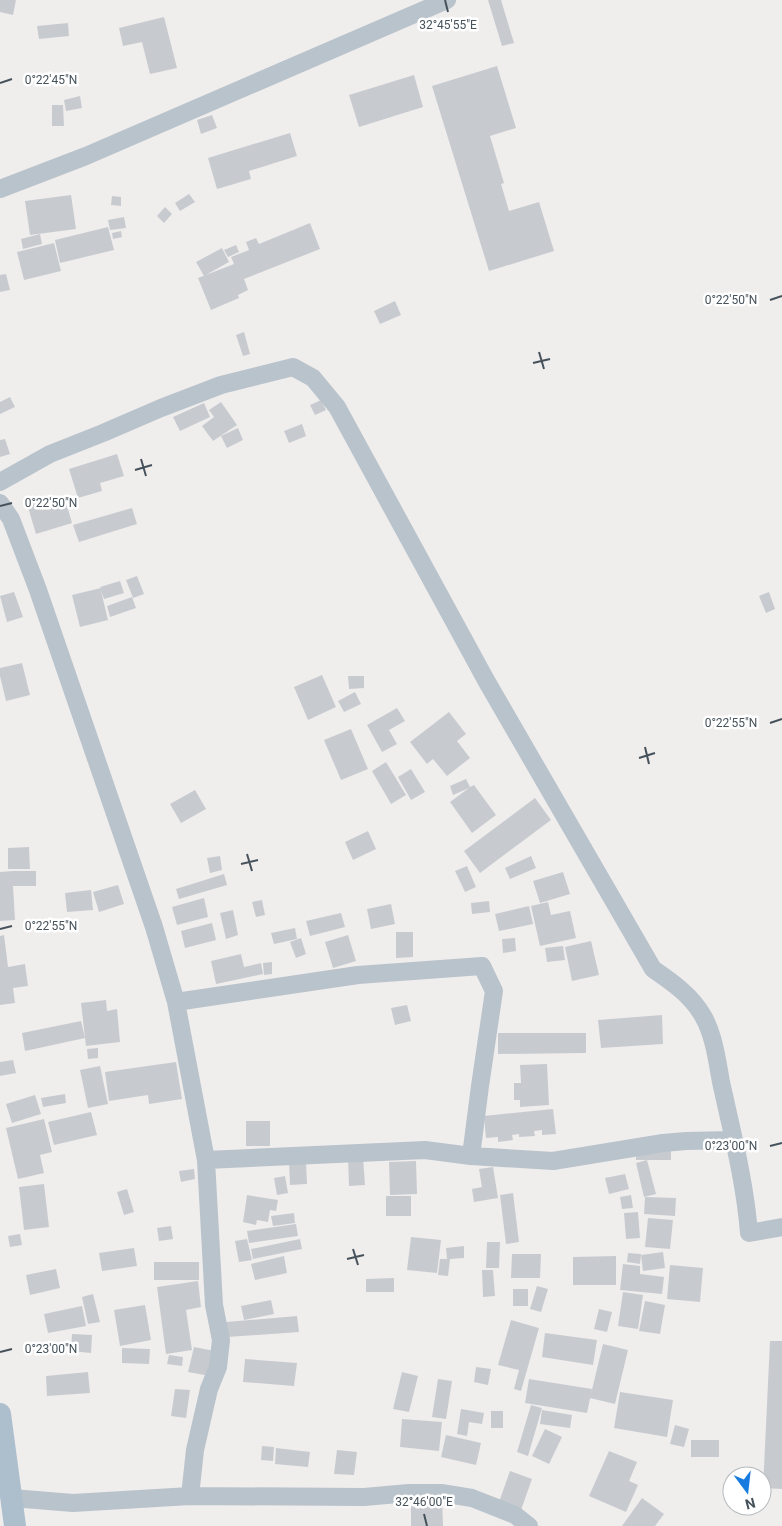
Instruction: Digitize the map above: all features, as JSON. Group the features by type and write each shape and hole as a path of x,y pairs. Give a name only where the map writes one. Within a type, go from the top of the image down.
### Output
{"main road":[{"path":"0,1414 2,1446 12,1498 15,1526"}],"street":[{"path":"0,189 86,156 447,0"},
{"path":"0,482 50,454 221,385 292,367 313,378 337,407 487,682 653,969 676,985 703,1016 712,1038 734,1140 747,1205 749,1233 782,1227"},
{"path":"0,503 11,519 38,590 154,927 176,1002 206,1160 214,1305 221,1340 218,1367 209,1389 195,1450 190,1496"},
{"path":"176,1002 358,975 482,966 494,991 471,1156"},
{"path":"206,1160 425,1150 471,1156 553,1161 686,1141 734,1140"},
{"path":"12,1498 73,1504 190,1496 364,1497 409,1493 441,1493 472,1498 515,1515 529,1526"}],"building":[{"path":"0,0 16,0 13,15 0,12"},
{"path":"488,0 501,0 514,43 502,46"},
{"path":"164,17 177,68 150,74 142,42 123,46 119,28"},
{"path":"68,23 69,36 39,39 37,26"},
{"path":"497,66 516,128 490,136 504,183 501,184 509,211 539,202 554,251 489,271 432,86"},
{"path":"414,75 423,107 359,127 349,95"},
{"path":"80,96 82,108 66,111 64,100"},
{"path":"52,105 63,105 64,126 52,126"},
{"path":"212,115 217,128 201,134 197,120"},
{"path":"290,133 297,156 249,171 251,179 217,189 208,158"},
{"path":"189,194 195,202 180,211 175,203"},
{"path":"71,195 76,229 30,235 25,201"},
{"path":"112,196 121,197 121,206 111,205"},
{"path":"165,207 172,214 164,223 157,216"},
{"path":"124,217 126,228 110,230 108,220"},
{"path":"310,223 320,249 244,279 248,290 238,295 239,298 211,310 198,278 234,264 231,257 249,250 246,242 256,238 259,244"},
{"path":"108,227 114,250 60,263 55,240"},
{"path":"121,231 122,237 113,239 112,233"},
{"path":"40,234 42,244 23,249 21,239"},
{"path":"54,243 61,271 24,280 17,252"},
{"path":"236,245 239,252 228,257 224,250"},
{"path":"222,248 229,262 204,276 196,262"},
{"path":"6,274 10,290 0,292 0,275"},
{"path":"395,301 401,315 380,324 374,311"},
{"path":"244,332 250,354 243,356 236,335"},
{"path":"10,397 15,407 0,414 0,402"},
{"path":"321,400 326,410 315,415 310,405"},
{"path":"221,402 237,425 213,441 202,426 214,417 209,410"},
{"path":"204,403 210,417 180,431 173,417"},
{"path":"302,424 306,436 289,443 284,431"},
{"path":"238,428 243,440 227,448 221,436"},
{"path":"5,439 10,454 0,457 0,440"},
{"path":"117,454 124,476 100,483 102,491 78,498 69,469"},
{"path":"47,498 50,507 66,502 72,523 36,534 27,504"},
{"path":"132,508 137,524 79,542 73,525"},
{"path":"137,576 144,594 133,598 126,580"},
{"path":"120,581 124,593 104,599 101,591 108,620 80,627 72,595"},
{"path":"14,592 23,617 7,622 0,596"},
{"path":"769,592 775,609 766,613 759,596"},
{"path":"132,597 136,608 110,617 107,606"},
{"path":"22,663 30,695 6,701 0,668"},
{"path":"322,675 336,707 308,720 294,687"},
{"path":"348,676 364,676 364,688 349,689"},
{"path":"355,692 361,704 344,712 338,701"},
{"path":"397,708 405,721 389,730 397,744 382,752 367,725"},
{"path":"449,712 466,734 457,741 470,758 447,776 433,759 427,764 410,742"},
{"path":"351,729 368,769 341,780 324,740"},
{"path":"386,762 406,795 391,804 372,771"},
{"path":"411,769 425,792 411,800 398,777"},
{"path":"466,779 470,787 474,785 496,815 472,833 450,802 469,788 453,795 450,786"},
{"path":"195,790 206,809 181,823 170,804"},
{"path":"535,798 551,820 480,873 464,851"},
{"path":"368,831 376,849 353,860 345,842"},
{"path":"29,847 30,869 8,869 8,848"},
{"path":"220,856 222,870 210,873 207,858"},
{"path":"531,856 536,868 510,879 505,868"},
{"path":"467,866 476,887 465,892 455,871"},
{"path":"36,871 36,886 13,886 15,920 0,921 0,872"},
{"path":"563,872 570,894 540,903 533,881"},
{"path":"224,874 227,885 179,899 176,889"},
{"path":"118,885 124,904 99,912 93,892"},
{"path":"91,890 93,910 67,912 65,893"},
{"path":"204,898 208,917 177,925 172,907"},
{"path":"262,900 265,915 256,917 252,902"},
{"path":"489,901 490,912 472,914 471,903"},
{"path":"548,902 551,915 570,911 576,938 540,946 531,906"},
{"path":"391,904 395,924 371,929 367,909"},
{"path":"529,906 533,924 499,931 495,914"},
{"path":"233,910 238,935 226,939 220,913"},
{"path":"341,913 345,927 310,936 306,921"},
{"path":"212,923 216,940 185,948 181,931"},
{"path":"295,928 297,939 274,944 271,933"},
{"path":"396,932 413,932 413,957 396,958"},
{"path":"4,935 8,967 25,964 28,986 13,988 15,1003 0,1005 0,936"},
{"path":"348,935 356,961 333,968 325,942"},
{"path":"301,938 306,954 296,958 290,942"},
{"path":"515,938 516,951 503,953 502,939"},
{"path":"591,941 599,975 572,981 565,947"},
{"path":"563,946 565,960 547,962 545,948"},
{"path":"241,954 244,967 261,963 263,974 216,984 211,961"},
{"path":"272,962 272,974 264,975 263,963"},
{"path":"106,1000 107,1011 117,1009 120,1042 86,1046 81,1003"},
{"path":"407,1005 411,1021 395,1025 391,1008"},
{"path":"662,1015 663,1044 601,1048 598,1020"},
{"path":"81,1021 85,1038 25,1051 22,1033"},
{"path":"498,1033 586,1033 586,1053 498,1054"},
{"path":"98,1048 98,1058 88,1059 87,1049"},
{"path":"13,1060 16,1073 0,1076 0,1062"},
{"path":"176,1062 182,1099 149,1104 148,1095 109,1101 105,1072"},
{"path":"547,1064 549,1105 520,1107 520,1100 514,1100 514,1083 521,1083 520,1065"},
{"path":"100,1066 108,1104 88,1108 80,1070"},
{"path":"65,1094 66,1103 43,1107 41,1098"},
{"path":"35,1095 41,1114 12,1123 6,1104"},
{"path":"553,1109 556,1134 542,1135 542,1130 534,1131 535,1136 519,1137 519,1134 512,1135 513,1140 498,1142 498,1137 486,1138 484,1116"},
{"path":"91,1112 97,1135 54,1145 48,1122"},
{"path":"44,1119 52,1152 40,1155 44,1173 18,1179 6,1128"},
{"path":"246,1121 270,1121 270,1146 246,1146"},
{"path":"636,1151 671,1151 671,1160 636,1160"},
{"path":"363,1157 365,1185 349,1186 348,1158"},
{"path":"647,1160 656,1194 644,1197 636,1163"},
{"path":"306,1161 307,1184 290,1185 289,1162"},
{"path":"416,1161 417,1194 390,1195 389,1162"},
{"path":"493,1167 498,1198 474,1202 472,1189 482,1187 479,1169"},
{"path":"194,1169 195,1179 181,1182 179,1171"},
{"path":"625,1174 629,1189 609,1194 605,1178"},
{"path":"285,1176 288,1193 277,1195 274,1178"},
{"path":"44,1184 49,1227 24,1230 19,1187"},
{"path":"127,1189 134,1212 124,1215 117,1192"},
{"path":"513,1193 519,1242 506,1244 500,1195"},
{"path":"247,1195 278,1200 276,1211 270,1210 268,1222 257,1220 256,1225 243,1222"},
{"path":"631,1195 633,1208 622,1209 620,1197"},
{"path":"386,1196 411,1196 411,1216 386,1216"},
{"path":"645,1197 676,1198 675,1216 644,1214"},
{"path":"638,1212 640,1238 626,1239 624,1213"},
{"path":"294,1213 295,1223 273,1226 271,1216"},
{"path":"648,1218 673,1220 670,1249 645,1247"},
{"path":"296,1224 298,1236 249,1243 247,1231"},
{"path":"171,1226 173,1239 159,1241 157,1228"},
{"path":"20,1234 22,1245 10,1247 8,1236"},
{"path":"411,1237 441,1240 437,1273 407,1270"},
{"path":"247,1239 252,1260 239,1262 235,1241"},
{"path":"300,1239 302,1249 253,1259 251,1249"},
{"path":"487,1242 500,1242 499,1268 486,1268"},
{"path":"464,1246 464,1258 450,1259 448,1276 438,1275 440,1259 447,1259 446,1248"},
{"path":"134,1248 137,1266 102,1271 99,1253"},
{"path":"663,1252 665,1268 643,1271 641,1255"},
{"path":"628,1253 641,1254 640,1264 627,1262"},
{"path":"512,1254 541,1254 540,1278 511,1278"},
{"path":"284,1256 287,1273 255,1280 251,1264"},
{"path":"616,1256 616,1285 573,1285 573,1257"},
{"path":"154,1262 199,1262 199,1280 154,1280"},
{"path":"623,1264 640,1266 640,1274 664,1277 662,1294 620,1290"},
{"path":"670,1265 703,1268 700,1302 667,1299"},
{"path":"56,1269 60,1288 30,1295 26,1275"},
{"path":"482,1270 493,1270 495,1296 483,1297"},
{"path":"394,1278 394,1292 366,1292 366,1279"},
{"path":"198,1281 201,1307 186,1310 192,1350 166,1354 157,1287"},
{"path":"537,1286 548,1289 541,1312 530,1309"},
{"path":"513,1289 528,1289 528,1306 513,1306"},
{"path":"623,1292 643,1295 638,1329 618,1326"},
{"path":"93,1294 100,1322 88,1324 82,1297"},
{"path":"271,1300 274,1314 244,1320 241,1306"},
{"path":"645,1301 665,1305 660,1334 639,1331"},
{"path":"145,1305 151,1340 120,1346 114,1310"},
{"path":"82,1306 86,1326 48,1333 44,1314"},
{"path":"599,1309 612,1312 607,1332 594,1329"},
{"path":"297,1316 299,1332 227,1337 226,1322"},
{"path":"511,1320 539,1328 521,1391 514,1389 519,1370 498,1365"},
{"path":"545,1333 597,1340 593,1365 542,1357"},
{"path":"72,1334 92,1335 91,1353 71,1351"},
{"path":"770,1341 782,1341 782,1489 772,1488 772,1466 764,1466"},
{"path":"603,1344 628,1350 615,1404 590,1398"},
{"path":"194,1347 215,1351 210,1376 188,1372"},
{"path":"122,1348 150,1349 149,1364 122,1363"},
{"path":"169,1355 183,1357 182,1366 167,1364"},
{"path":"245,1359 297,1363 294,1386 243,1382"},
{"path":"476,1367 491,1369 488,1385 474,1382"},
{"path":"88,1372 90,1393 47,1396 46,1376"},
{"path":"402,1372 418,1376 409,1412 393,1409"},
{"path":"438,1379 452,1381 446,1419 432,1417"},
{"path":"529,1379 592,1389 587,1413 525,1403"},
{"path":"175,1389 190,1390 186,1418 171,1416"},
{"path":"620,1392 673,1400 667,1437 614,1428"},
{"path":"531,1405 542,1408 528,1456 517,1452"},
{"path":"461,1409 484,1413 482,1424 469,1422 467,1436 457,1434"},
{"path":"542,1410 572,1415 570,1428 540,1424"},
{"path":"491,1411 503,1411 503,1428 491,1428"},
{"path":"402,1419 442,1422 439,1451 400,1447"},
{"path":"675,1425 689,1429 684,1447 670,1444"},
{"path":"545,1429 562,1437 549,1464 532,1456"},
{"path":"446,1435 481,1443 476,1465 441,1457"},
{"path":"691,1440 719,1440 719,1457 691,1457"},
{"path":"262,1446 274,1447 273,1461 261,1460"},
{"path":"276,1448 310,1452 308,1467 275,1464"},
{"path":"337,1450 357,1452 354,1475 334,1474"},
{"path":"609,1451 637,1462 629,1481 638,1485 626,1512 589,1496"},
{"path":"510,1471 532,1479 521,1510 499,1502"},
{"path":"442,1498 443,1526 411,1526 411,1499"},
{"path":"642,1498 664,1514 655,1526 622,1526"}]}
